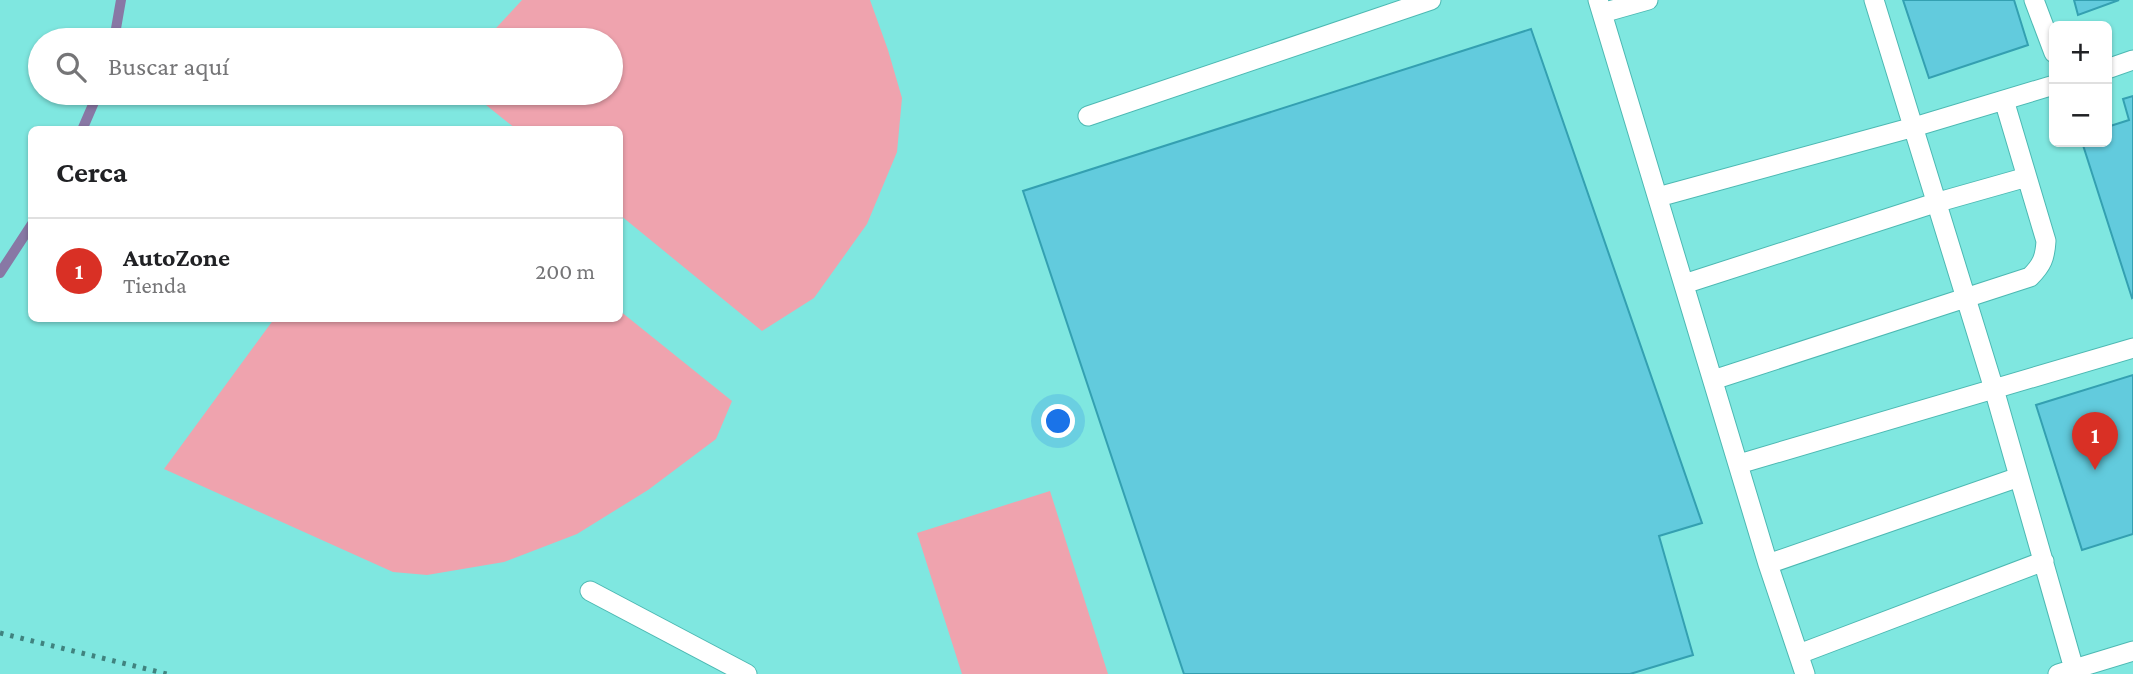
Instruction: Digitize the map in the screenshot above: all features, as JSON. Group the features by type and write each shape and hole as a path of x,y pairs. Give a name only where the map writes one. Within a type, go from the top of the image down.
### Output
{"lane":[{"path":"1088,116 1431,0"},
{"path":"1648,0 1600,7 1768,564 1805,674"},
{"path":"1874,0 1966,296 2044,561 2066,671 2133,650"},
{"path":"2034,0 2049,40"},
{"path":"2112,67 2133,60"},
{"path":"1658,197 1914,127 2049,86"},
{"path":"1713,380 2030,277 2045,257 2046,241 2004,100"},
{"path":"1684,284 1935,203 2027,177"},
{"path":"1738,464 2133,348"},
{"path":"1768,564 2019,477"},
{"path":"1799,654 2044,561"},
{"path":"590,591 747,674"}],"shaded area":[{"path":"522,0 870,0 902,98 897,152 867,224 814,298 762,331 623,217 623,126 512,126 486,105 623,105 623,28 496,28"},
{"path":"623,313 732,401 716,439 648,490 577,534 504,562 427,575 393,572 164,469 272,322 623,322"},
{"path":"1050,491 1108,674 962,674 917,533"}],"building":[{"path":"1903,0 2014,0 2028,45 1929,78"},
{"path":"2074,0 2119,0 2078,15"},
{"path":"1531,29 1702,523 1659,536 1693,655 1630,674 1184,674 1023,191"},
{"path":"2133,96 2132,298 2084,147 2112,147 2112,125 2129,120 2123,99"},
{"path":"2133,375 2133,534 2082,550 2036,405"}],"waterway":[{"path":"116,28 121,0"},
{"path":"84,126 93,105"},
{"path":"0,273 28,230"}],"railway":[{"path":"0,633 167,674"}],"place":[{"name":"AutoZone","path":"2095,470"}]}
